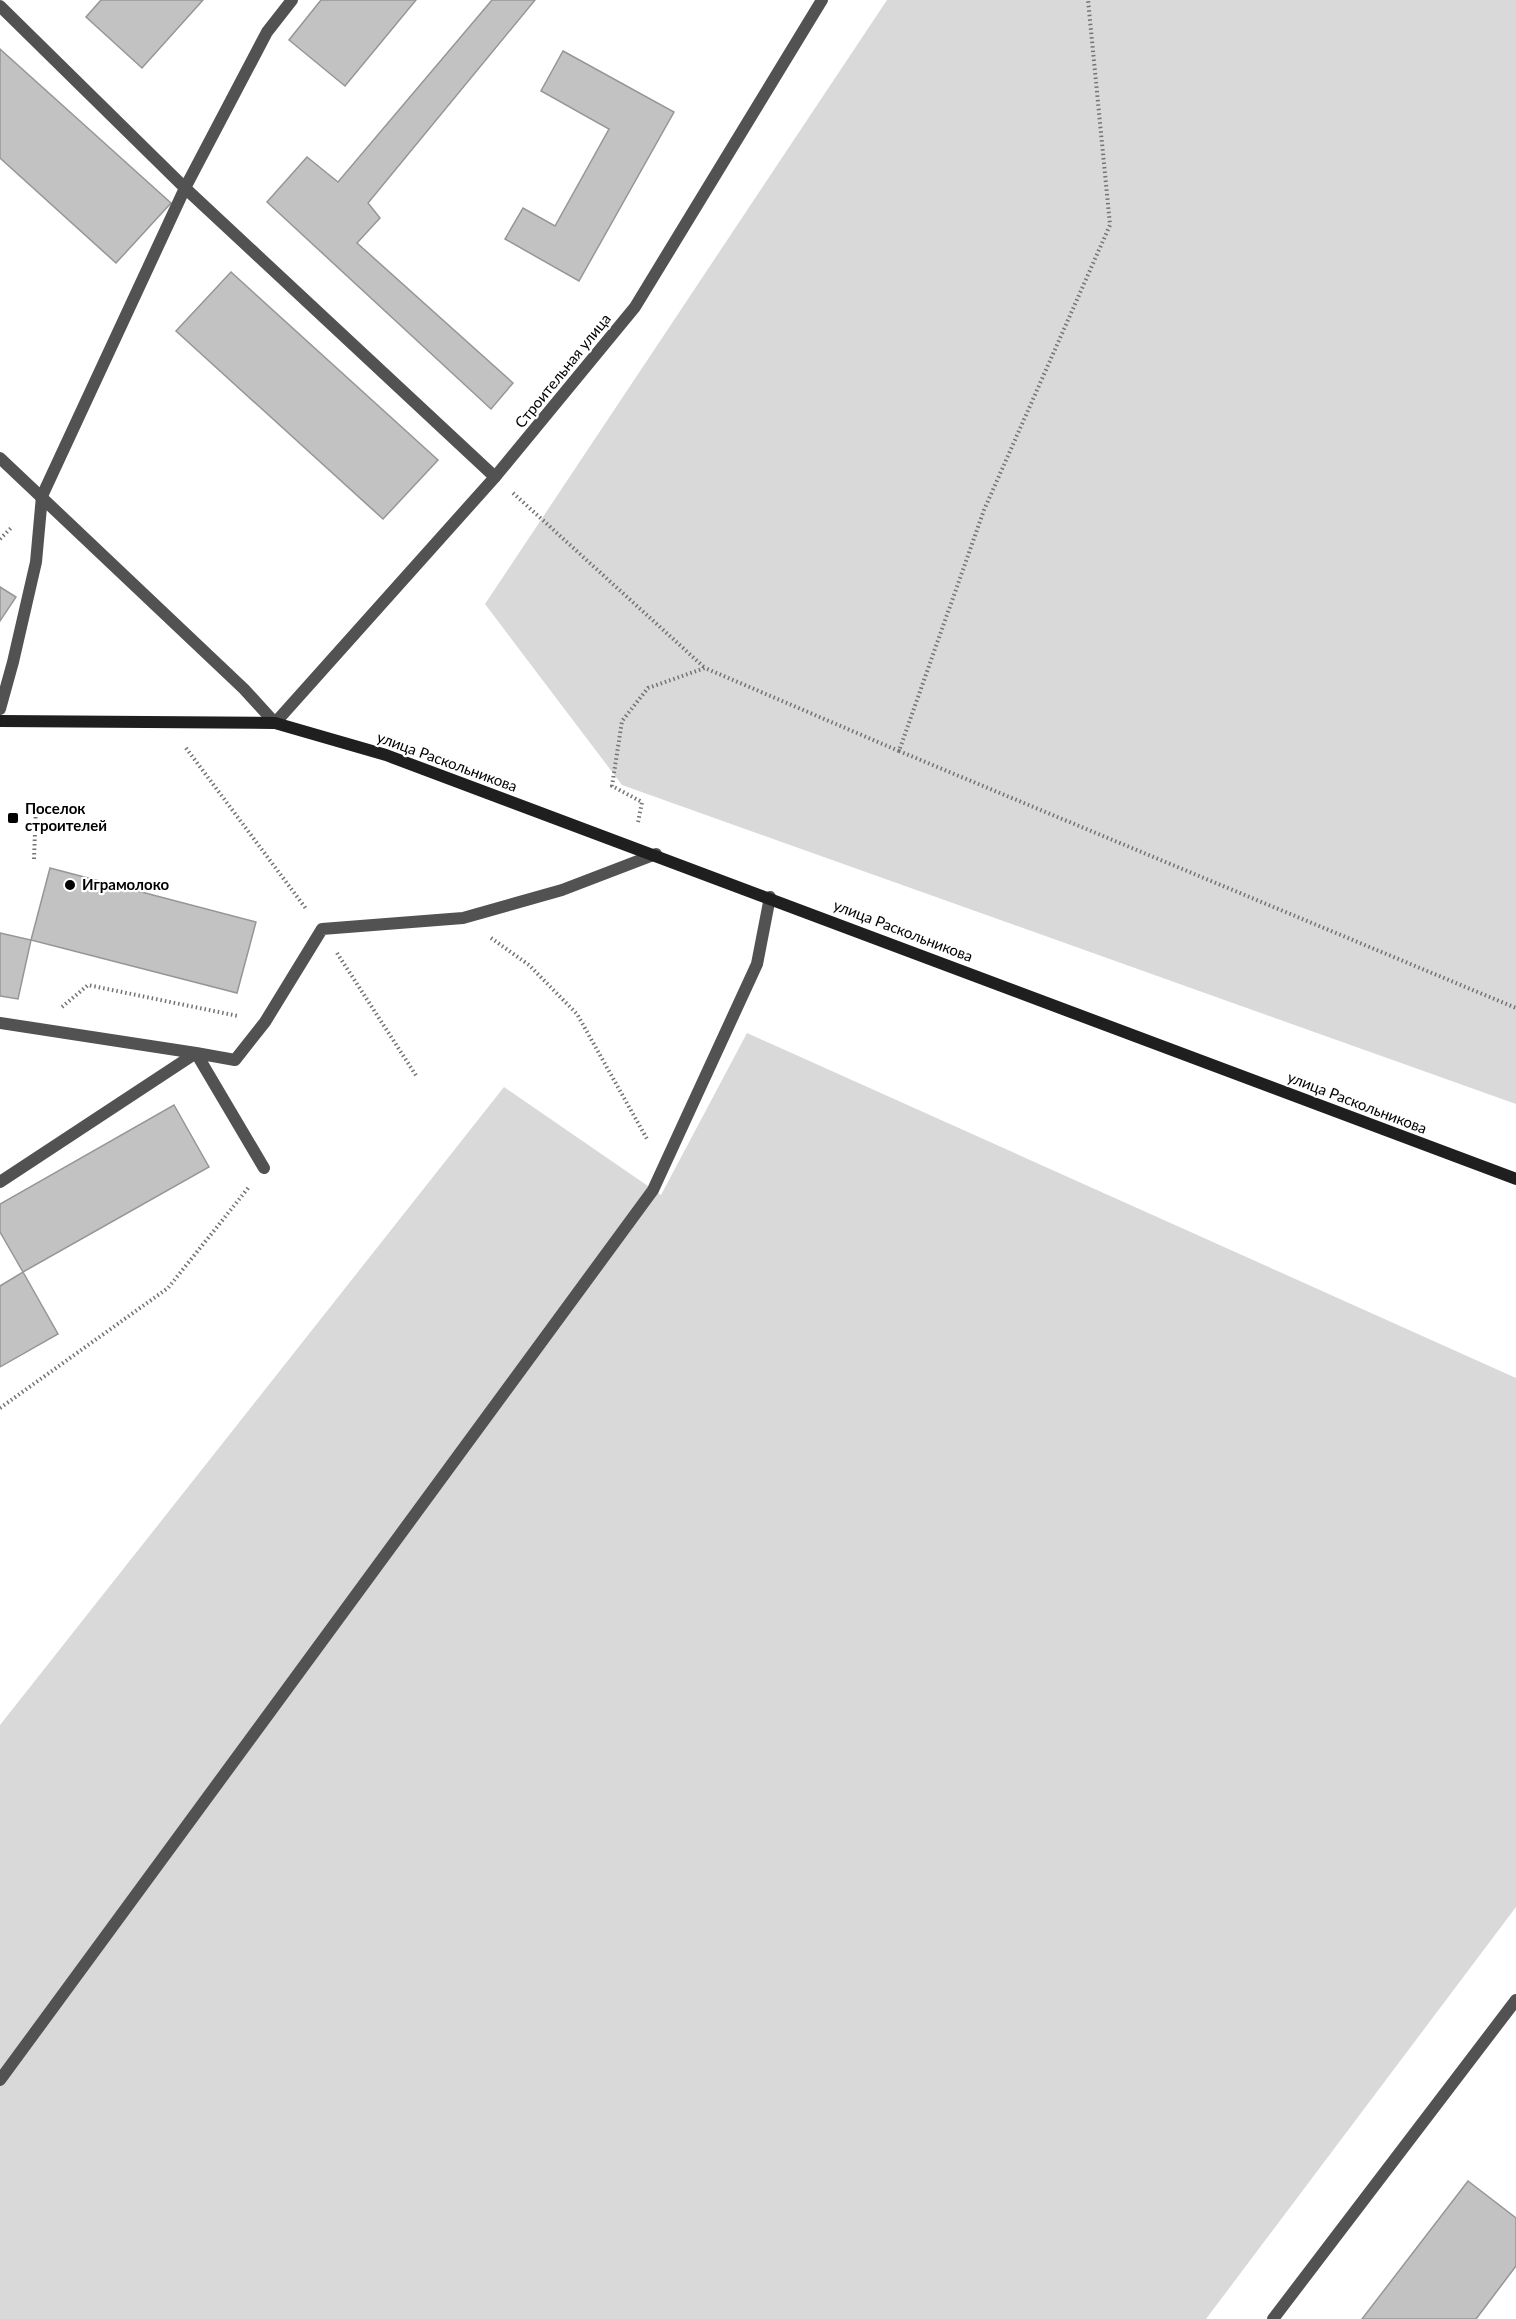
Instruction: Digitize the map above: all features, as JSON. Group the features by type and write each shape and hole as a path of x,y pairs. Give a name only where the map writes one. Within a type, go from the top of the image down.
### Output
{"main road":[{"name":"улица Раскольникова","path":"0,721 275,723 386,754 1516,1179"}],"street":[{"path":"0,709 36,562 42,496 185,188 267,32 292,0"},
{"name":"Строительная улица","path":"275,723 495,477 635,307 822,0"},
{"path":"0,6 185,188 495,477"},
{"path":"0,458 244,689 275,723"},
{"path":"0,1023 235,1060 265,1022 322,929 463,918 562,890 656,854"},
{"path":"0,2080 653,1190 757,964 770,897"},
{"path":"196,1053 264,1168"},
{"path":"0,1182 196,1053"},
{"path":"1273,2319 1516,2000"}],"path":[{"path":"899,751 984,510 1110,225 1088,0"},
{"path":"495,477 705,668 1516,1008"},
{"path":"632,846 642,802 612,786 622,721 648,688 705,668"},
{"path":"168,723 322,929 417,1077"},
{"path":"34,859 36,805"},
{"path":"463,918 529,964 577,1014 664,1165"},
{"path":"36,1029 88,985 265,1022"},
{"path":"0,1407 168,1287 264,1168"}],"shaded area":[{"path":"887,0 1516,0 1516,1104 622,785 485,604"},
{"path":"747,1033 1516,1378 1516,1907 1206,2319 0,2319 0,1725 504,1087 661,1195"}],"building":[{"path":"101,0 203,0 142,68 86,17"},
{"path":"321,0 416,0 345,86 289,40"},
{"path":"492,0 535,0 368,203 380,218 357,243 513,383 491,409 267,202 307,157 338,182"},
{"path":"0,49 171,203 116,263 0,158"},
{"path":"563,51 674,112 579,281 505,239 523,208 555,226 609,129 541,91"},
{"path":"231,272 438,460 383,519 176,331"},
{"path":"0,587 16,597 0,621"},
{"path":"50,868 256,922 237,993 31,940"},
{"path":"0,933 31,940 18,999 0,996"},
{"path":"174,1105 209,1167 23,1272 0,1232 0,1204"},
{"path":"23,1272 58,1334 0,1367 0,1286"},
{"path":"1468,2181 1516,2218 1516,2266 1476,2319 1362,2319"}],"place":[{"name":"Поселок строителей","path":"13,818"},
{"name":"Играмолоко","path":"70,885"}]}
